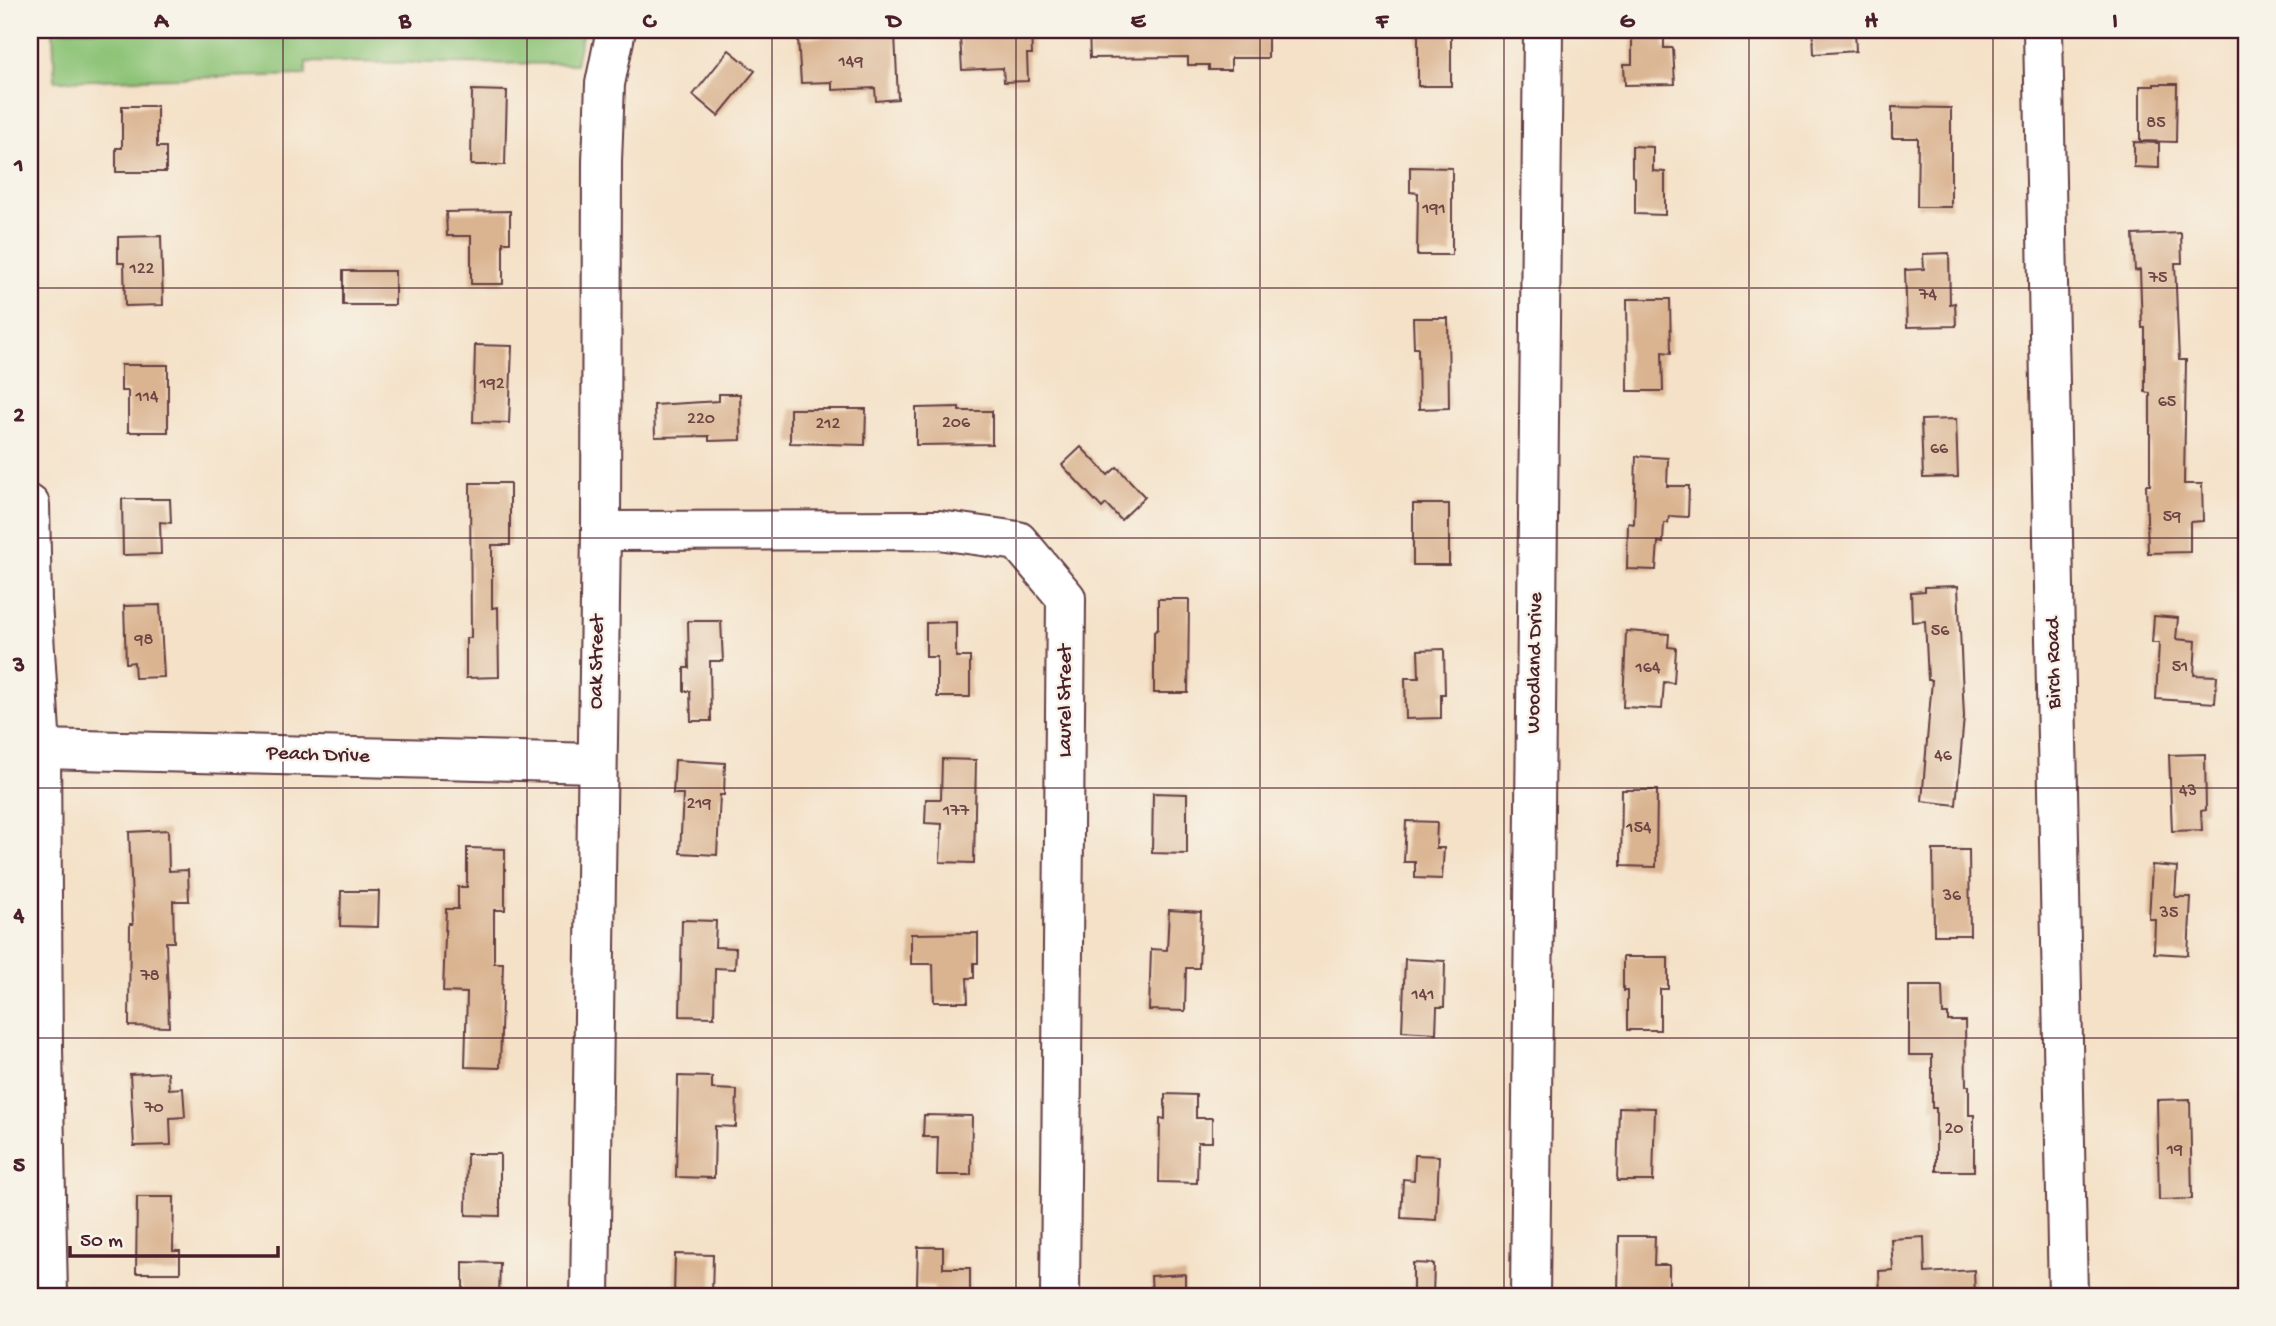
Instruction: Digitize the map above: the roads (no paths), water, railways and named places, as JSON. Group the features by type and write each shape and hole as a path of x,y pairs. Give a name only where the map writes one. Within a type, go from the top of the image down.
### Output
{"street":[{"name":"Oak Street","path":"590,1296 603,148 605,84 616,30"},
{"name":"Woodland Drive","path":"1530,1296 1543,30"},
{"name":"Birch Road","path":"2043,30 2068,1296"},
{"path":"30,505 31,602 41,749 36,1049 47,1296"},
{"name":"Laurel Street","path":"600,531 939,530 1018,541 1066,598 1060,1296"},
{"name":"Peach Drive","path":"41,749 596,763"}]}
